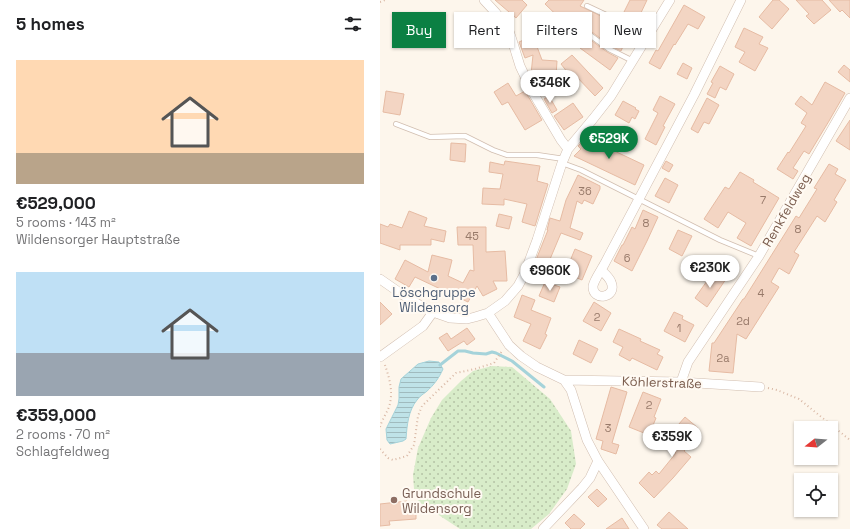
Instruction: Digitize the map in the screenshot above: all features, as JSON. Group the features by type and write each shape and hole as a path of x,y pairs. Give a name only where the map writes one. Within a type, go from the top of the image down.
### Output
{"street":[{"path":"484,0 508,28 523,73 561,140 568,149"},
{"path":"656,23 670,0"},
{"path":"601,270 694,95 741,0"},
{"path":"380,279 433,312 457,319 467,319 488,313 505,301 518,286 524,276 568,149 594,119 611,96 641,48"},
{"name":"Renkfeldweg","path":"681,382 688,362 759,256 850,98"},
{"path":"380,357 423,326 433,312"},
{"path":"488,313 509,345 521,356 537,367 564,380 571,390 587,440 598,461 644,529"},
{"name":"Köhlerstraße","path":"564,380 681,382 760,387"},
{"path":"543,529 582,488 590,478 598,461"}],"lane":[{"path":"587,6 600,12"},
{"path":"592,37 609,49 633,61"},
{"path":"396,124 430,137 465,136 493,150 507,155 537,155 563,161 720,240 759,256"}],"path":[{"path":"380,2 385,0"},
{"path":"380,449 388,458 393,460 407,456 414,445 418,416 422,406 456,373 494,363 500,354"},
{"path":"380,357 385,363 390,380 391,392 390,404 380,426"},
{"path":"760,387 778,390 799,399 850,440"}],"green space":[{"path":"492,366 512,367 550,399 571,431 576,464 567,489 549,514 531,529 460,529 419,502 414,489 413,475 418,448 431,418 442,400 473,371"}],"water":[{"path":"429,361 439,362 443,369 434,384 414,404 408,419 406,439 390,444 387,440 386,429 398,405 401,379 418,364"}],"building":[{"path":"495,0 522,0 527,5 516,18 514,16 514,12 509,12"},
{"path":"549,0 584,0 580,6 600,16 600,38 592,32 592,12 553,12 545,4"},
{"path":"630,0 647,0 641,12 624,12"},
{"path":"773,0 779,0 789,9 772,29 759,17"},
{"path":"796,0 822,0 831,10 814,24 806,16 809,14"},
{"path":"829,0 850,0 850,18 842,10 840,12"},
{"path":"684,5 705,17 698,29 688,24 675,45 674,44 660,69 649,63 656,50 658,51"},
{"path":"744,28 763,37 759,44 768,48 755,71 739,62 745,52 735,47"},
{"path":"522,41 522,48 538,48 542,60 557,61 556,76 531,74 533,55 525,58 519,42"},
{"path":"592,41 600,48 618,58 610,70 580,48 592,48"},
{"path":"615,48 622,48 621,51"},
{"path":"572,55 603,88 595,96 574,74 571,77 561,64"},
{"path":"683,63 692,68 687,79 677,74"},
{"path":"844,65 850,70 850,82 838,72"},
{"path":"720,66 734,74 726,90 720,87 715,98 707,94 713,83 711,82"},
{"path":"825,82 845,93 809,154 804,151 793,168 798,171 793,179 777,169 806,126 801,123 807,113 795,104 801,96 812,105"},
{"path":"508,83 516,96 525,91 542,120 525,130 508,102 502,105 494,92"},
{"path":"386,91 404,94 400,115 383,112"},
{"path":"549,96 557,110 552,113 544,99"},
{"path":"660,96 675,104 663,126 665,127 656,145 645,139 658,113 653,110"},
{"path":"707,98 719,105 709,124 704,122 698,133 691,129"},
{"path":"623,101 639,111 635,119 632,117 629,123 615,115"},
{"path":"573,103 583,117 564,130 554,116"},
{"path":"850,120 850,150 836,141"},
{"path":"591,133 606,147 644,165 635,185 574,156 581,149 578,146"},
{"path":"451,143 466,144 465,162 450,160"},
{"path":"505,161 540,166 537,181 548,184 535,226 522,222 527,204 504,199 504,205 482,204 483,188 500,189 503,174 489,172 490,162 504,165"},
{"path":"666,161 673,165 669,172 662,168"},
{"path":"829,164 838,169 835,174 846,180 834,200 837,202 825,222 817,216 794,252 799,255 789,274 779,268 771,282 779,287 746,339 737,334 733,373 709,371 712,343 714,343 744,299 796,216 799,218 817,189 814,188"},
{"path":"740,172 779,198 751,246 737,238 746,223 728,212 718,228 704,219 725,187 729,189"},
{"path":"578,175 600,186 593,204 584,200 582,204 577,201 570,228 583,233 580,240 561,233 548,264 536,260 548,230 550,218 560,221 566,200"},
{"path":"665,178 678,185 669,203 655,196"},
{"path":"643,210 658,217 632,271 614,261 632,227 635,229"},
{"path":"409,211 427,218 424,226 446,231 444,242 431,239 431,245 400,245 400,250 380,243 380,224 388,227 390,224 402,228"},
{"path":"499,214 512,217 509,229 496,226"},
{"path":"457,227 486,227 486,252 505,251 507,281 493,281 497,289 483,296 477,286 468,302 415,277 409,287 395,279 405,260 428,272 432,255 452,260 448,276 463,283 470,270 474,271 473,245 458,245"},
{"path":"678,230 692,236 682,256 669,249"},
{"path":"575,249 592,256 582,280 565,273"},
{"path":"714,271 726,279 707,307 695,298"},
{"path":"545,282 560,287 554,302 539,296"},
{"path":"522,295 535,300 531,310 551,318 545,334 547,335 540,349 523,341 531,324 514,317"},
{"path":"380,302 392,314 380,325"},
{"path":"594,302 611,313 601,331 583,321"},
{"path":"674,312 683,316 682,319 694,325 685,342 664,331"},
{"path":"467,328 475,339 467,345 464,341 448,351 439,338 447,333 451,339"},
{"path":"619,329 660,350 657,354 663,357 657,370 632,358 630,361 619,355 623,347 613,342"},
{"path":"579,340 598,349 591,363 573,354"},
{"path":"611,387 627,392 612,443 619,445 616,454 601,449 603,441 596,439"},
{"path":"643,392 661,399 654,417 656,418 649,435 629,427"},
{"path":"685,417 698,428 690,436 694,440 684,451 691,457 654,498 639,483 649,472 652,475 656,471 659,474 676,453 667,445 669,443 665,440"},
{"path":"597,489 607,499 598,507 588,497"},
{"path":"407,501 408,510 416,510 416,519 389,521 390,525 380,526 380,504"},
{"path":"669,512 688,529 662,529 657,525"},
{"path":"574,514 585,524 580,529 571,529 565,523"},
{"path":"622,518 629,529 606,529"}],"waterway":[{"path":"440,365 458,351 486,354 492,352 512,361 544,387"}],"place":[{"name":"Löschgruppe Wildensorg","path":"434,278"},
{"name":"Grundschule Wildensorg","path":"394,500"}]}
